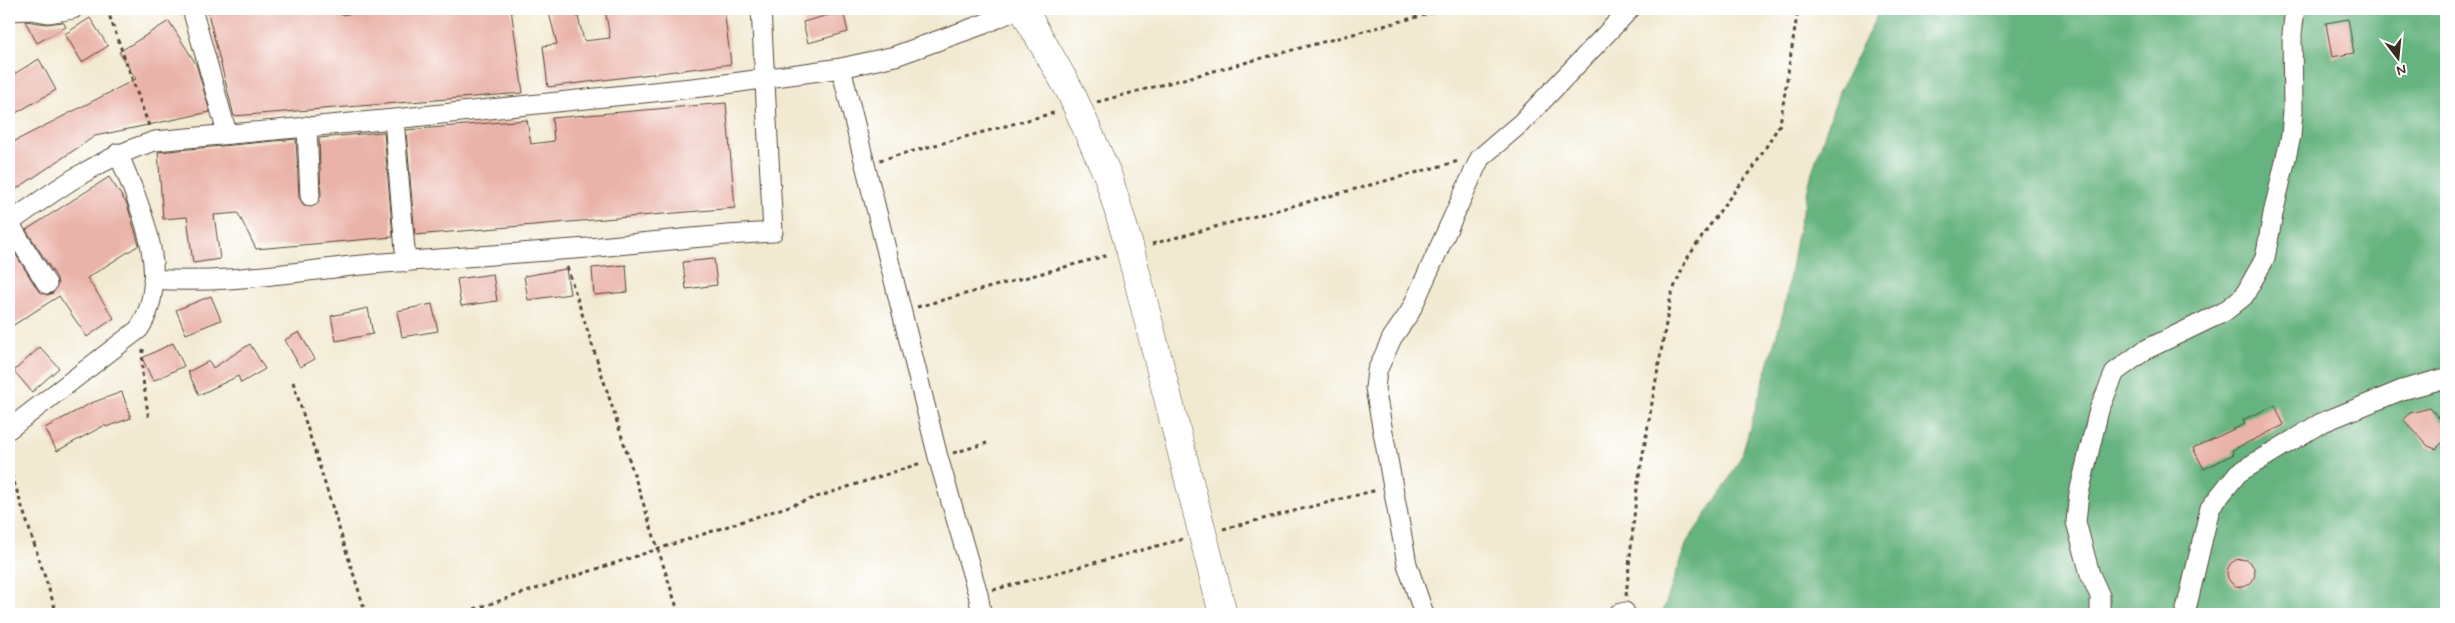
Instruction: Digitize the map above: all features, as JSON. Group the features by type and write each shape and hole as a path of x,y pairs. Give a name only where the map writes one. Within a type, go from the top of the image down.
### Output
{"street":[{"path":"9,11 30,10 48,13 73,9"},
{"path":"192,9 227,133"},
{"path":"153,278 185,281 236,278 711,235 773,232 761,9"},
{"path":"47,284 9,223 75,176 118,153 155,141 227,133 394,120 711,86 841,68 895,56 984,24 1018,9"},
{"path":"1023,9 1078,106 1108,176 1130,250 1223,614"},
{"path":"1424,614 1411,582 1399,525 1375,388 1377,370 1392,338 1410,312 1480,158 1521,122 1630,9"},
{"path":"2100,614 2100,596 2090,574 2076,522 2079,493 2099,410 2115,372 2145,350 2224,312 2244,296 2265,258 2291,136 2294,110 2292,34 2295,9"},
{"path":"841,68 938,457 978,594 980,614"},
{"path":"394,120 406,262"},
{"path":"307,126 310,196"},
{"path":"9,429 139,329 147,316 153,278 152,258 144,221 118,153"},
{"path":"2185,614 2210,508 2238,473 2321,423 2402,390 2446,378"}],"path":[{"path":"107,9 155,141"},
{"path":"865,164 1447,9"},
{"path":"1622,613 1637,488 1671,295 1686,260 1724,205 1752,170 1780,124 1798,9"},
{"path":"902,311 1466,159 1480,158"},
{"path":"561,250 679,614"},
{"path":"139,329 143,340 142,373 149,420"},
{"path":"293,382 366,614"},
{"path":"459,614 938,457 987,443"},
{"path":"9,467 57,614"}],"green space":[{"path":"1880,9 2446,9 2446,614 1662,614 1687,542 1726,485 1742,455 1784,310 1796,239 1812,172 1839,92"}],"building":[{"path":"207,9 340,9 341,15 387,9 511,9 523,93 234,116"},
{"path":"548,9 576,9 584,41 610,38 605,9 724,9 731,64 548,87 543,46 557,44"},
{"path":"843,11 848,32 808,43 803,22"},
{"path":"90,18 108,46 82,62 65,34"},
{"path":"2348,19 2354,53 2332,57 2326,23"},
{"path":"25,21 46,24 63,22 66,27 37,43"},
{"path":"169,21 196,64 210,112 95,136 9,194 9,144 136,79 119,52"},
{"path":"39,59 56,90 9,117 9,77"},
{"path":"726,103 735,208 415,235 406,130 527,120 531,144 554,141 552,118"},
{"path":"384,132 393,237 256,249 238,213 214,215 220,259 193,263 187,217 163,219 158,152 296,139 299,197 304,206 311,207 316,205 321,196 319,138"},
{"path":"109,177 127,204 139,245 87,278 114,318 87,337 59,296 9,328 9,244 38,290 47,295 53,293 58,284 57,278 26,230"},
{"path":"714,259 717,285 686,289 683,262"},
{"path":"626,265 628,292 594,295 592,268"},
{"path":"566,269 570,294 528,300 524,276"},
{"path":"493,274 497,301 461,306 457,279"},
{"path":"211,296 221,320 186,334 176,310"},
{"path":"432,304 438,331 402,337 397,311"},
{"path":"368,308 373,334 336,341 331,316"},
{"path":"299,332 315,359 300,367 285,340"},
{"path":"173,343 184,366 153,381 142,358"},
{"path":"250,344 265,369 241,383 238,376 199,395 188,372 209,361 213,368"},
{"path":"40,347 59,368 32,392 14,371"},
{"path":"122,392 131,418 106,427 105,425 57,451 45,428 91,403"},
{"path":"2275,405 2284,425 2232,450 2234,454 2204,469 2193,448 2245,424 2243,420"},
{"path":"2430,408 2446,426 2446,439 2436,449 2428,446 2403,419 2410,413"},
{"path":"2241,559 2251,563 2255,573 2251,583 2241,587 2231,583 2227,573 2231,563"}]}
